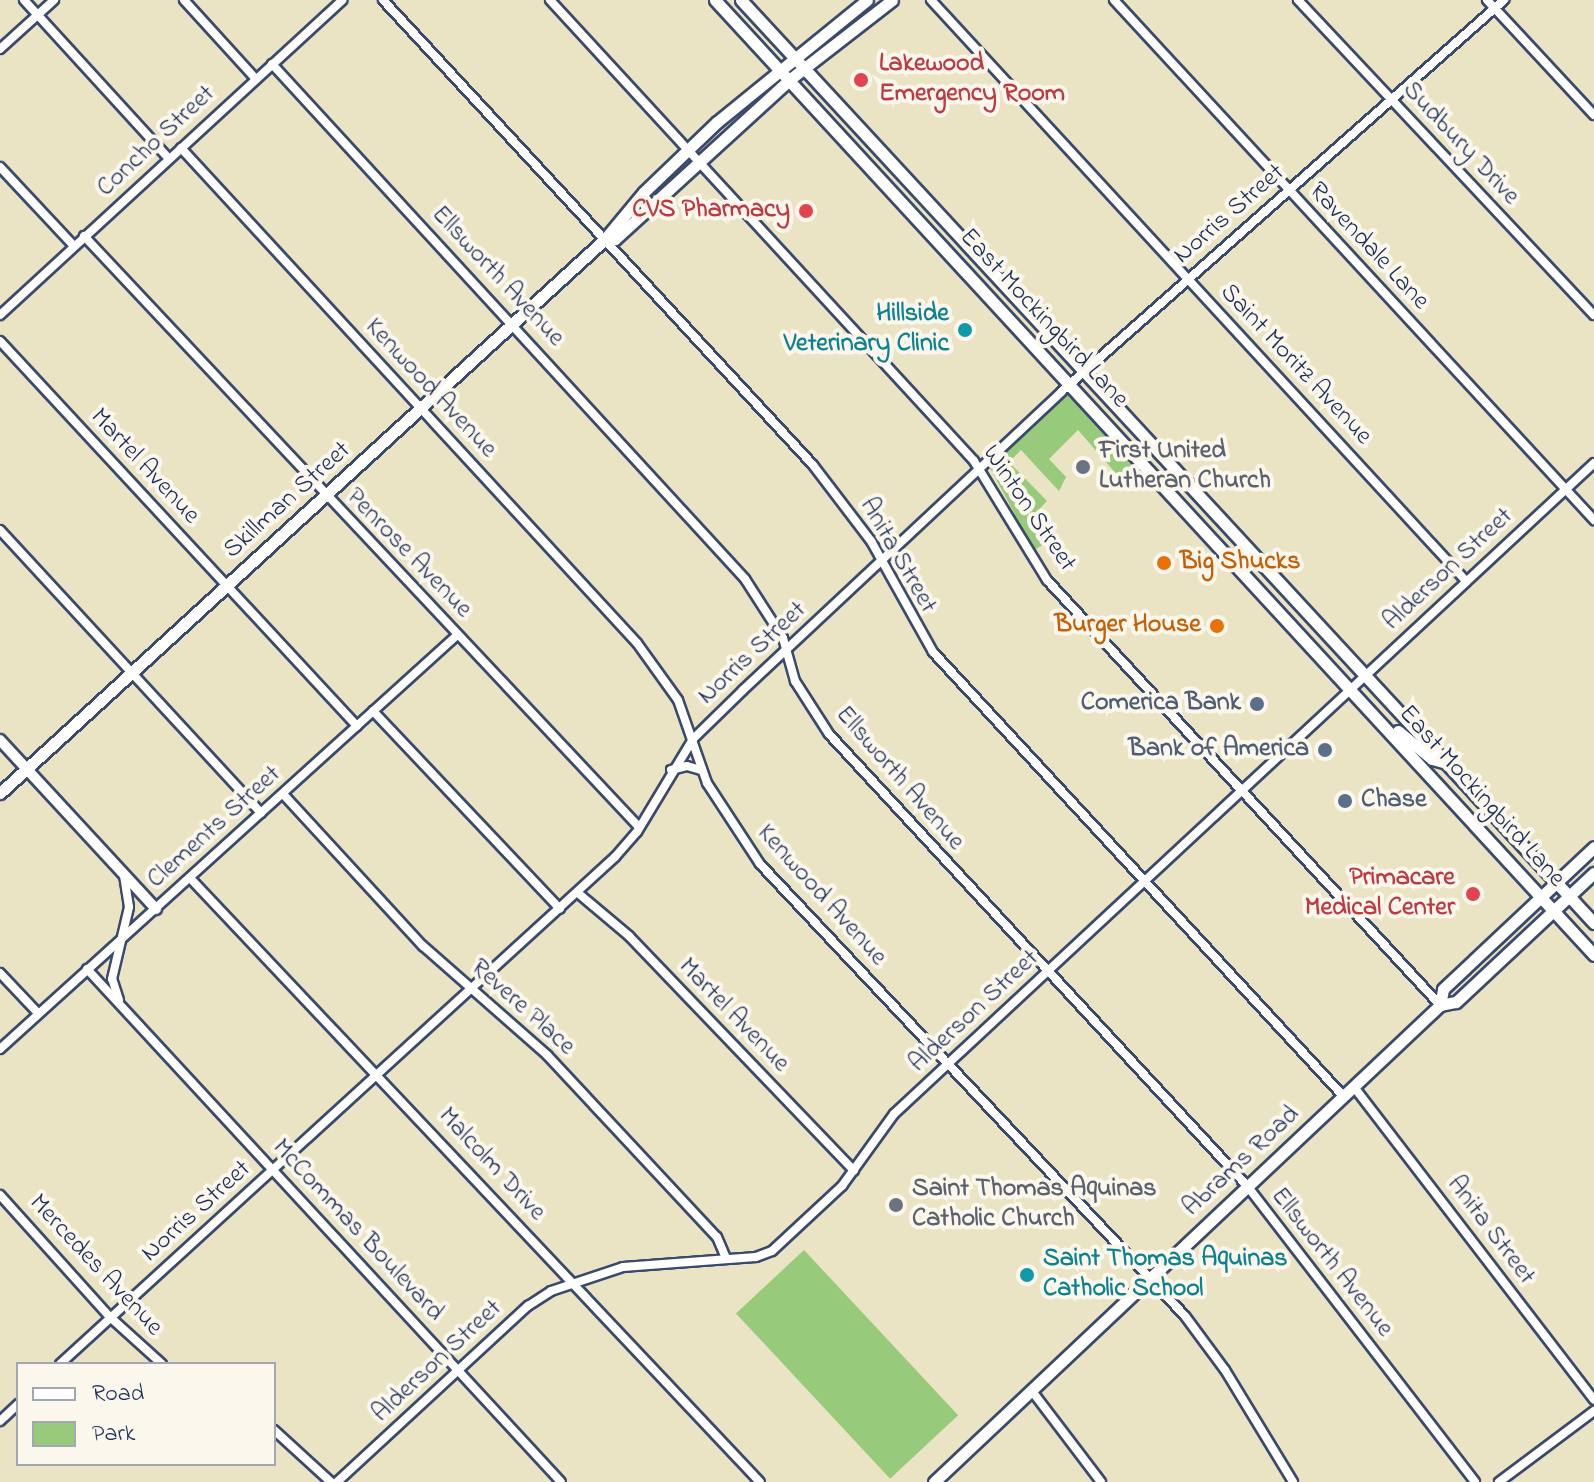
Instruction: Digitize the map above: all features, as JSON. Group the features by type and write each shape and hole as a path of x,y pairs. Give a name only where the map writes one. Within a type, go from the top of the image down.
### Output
{"main road":[{"name":"East Mockingbird Lane","path":"715,0 1387,724 1594,955"},
{"name":"East Mockingbird Lane","path":"741,0 976,259 1594,923"},
{"name":"Skillman Street","path":"0,793 604,240 688,150 792,55 867,0"},
{"name":"Skillman Street","path":"604,240 615,239 789,80 892,0"},
{"path":"894,191 905,181"},
{"path":"966,268 976,259"},
{"path":"1387,724 1432,759 1447,763"},
{"name":"Abrams Road","path":"1440,1005 1443,989 1594,847"},
{"name":"Abrams Road","path":"934,1482 1440,1005 1456,1002 1594,873"}],"street":[{"path":"24,0 169,159"},
{"path":"0,49 54,0"},
{"path":"184,0 255,78"},
{"name":"Concho Street","path":"0,315 341,0"},
{"name":"Anita Street","path":"383,0 813,465 883,560 933,652 1344,1097"},
{"name":"Winton Street","path":"550,0 980,468 1040,571 1440,1005"},
{"name":"Saint Moritz Avenue","path":"931,0 1466,581"},
{"name":"Ravendale Lane","path":"1114,0 1594,520"},
{"name":"Sudbury Drive","path":"1298,0 1594,315"},
{"path":"1487,0 1594,115"},
{"name":"Norris Street","path":"62,1362 578,893 639,827 693,739 785,651 1072,382 1504,0"},
{"name":"Ellsworth Avenue","path":"272,64 745,579 783,638 795,681 837,745 1248,1187 1475,1482"},
{"name":"Kenwood Avenue","path":"181,148 637,643 678,700 701,770 719,807 760,864 1150,1279 1225,1370 1293,1482"},
{"path":"0,167 74,246"},
{"name":"Penrose Avenue","path":"84,236 455,637 467,639 639,827"},
{"name":"Martel Avenue","path":"0,341 357,726"},
{"name":"Alderson Street","path":"334,1482 528,1306 573,1281 623,1267 772,1251 854,1171 878,1131 1351,686 1594,463"},
{"path":"0,530 261,813"},
{"name":"Clements Street","path":"0,1049 455,637"},
{"path":"373,711 560,909"},
{"path":"0,740 156,909"},
{"path":"671,771 687,766 701,770"},
{"name":"Revere Place","path":"283,794 423,946 547,1055 717,1237 726,1258"},
{"name":"McCommas Boulevard","path":"123,1008 112,979 118,943 129,907 124,873"},
{"name":"Malcolm Drive","path":"190,878 760,1482"},
{"name":"Martel Avenue","path":"578,893 629,936 854,1171"},
{"name":"McCommas Boulevard","path":"87,969 271,1172 561,1482"},
{"path":"0,973 38,1013"},
{"name":"Anita Street","path":"1354,1087 1594,1400"},
{"name":"Mercedes Avenue","path":"0,1195 110,1317 160,1362"},
{"path":"1032,1391 1101,1482"},
{"path":"0,1421 16,1406"},
{"path":"1499,1482 1594,1411"},
{"path":"276,1432 334,1482"}],"green space":[{"path":"1068,394 1132,464 1119,477 1078,430 1049,459 1066,477 1059,491 1021,450 1009,462 1047,501 1029,520 1042,534 1043,545 1034,550 989,466"},
{"path":"804,1250 958,1415 890,1479 736,1313"}],"place":[{"name":"Lakewood Emergency Room","path":"861,80"},
{"name":"CVS Pharmacy","path":"806,211"},
{"name":"Hillside Veterinary Clinic","path":"965,330"},
{"name":"First United Lutheran Church","path":"1083,467"},
{"name":"Big Shucks","path":"1164,563"},
{"name":"Burger House","path":"1217,626"},
{"name":"Comerica Bank","path":"1257,704"},
{"name":"Bank of America","path":"1325,750"},
{"name":"Chase","path":"1345,801"},
{"name":"Primacare Medical Center","path":"1473,894"},
{"name":"Saint Thomas Aquinas Catholic Church","path":"896,1205"},
{"name":"Saint Thomas Aquinas Catholic School","path":"1027,1275"}]}
